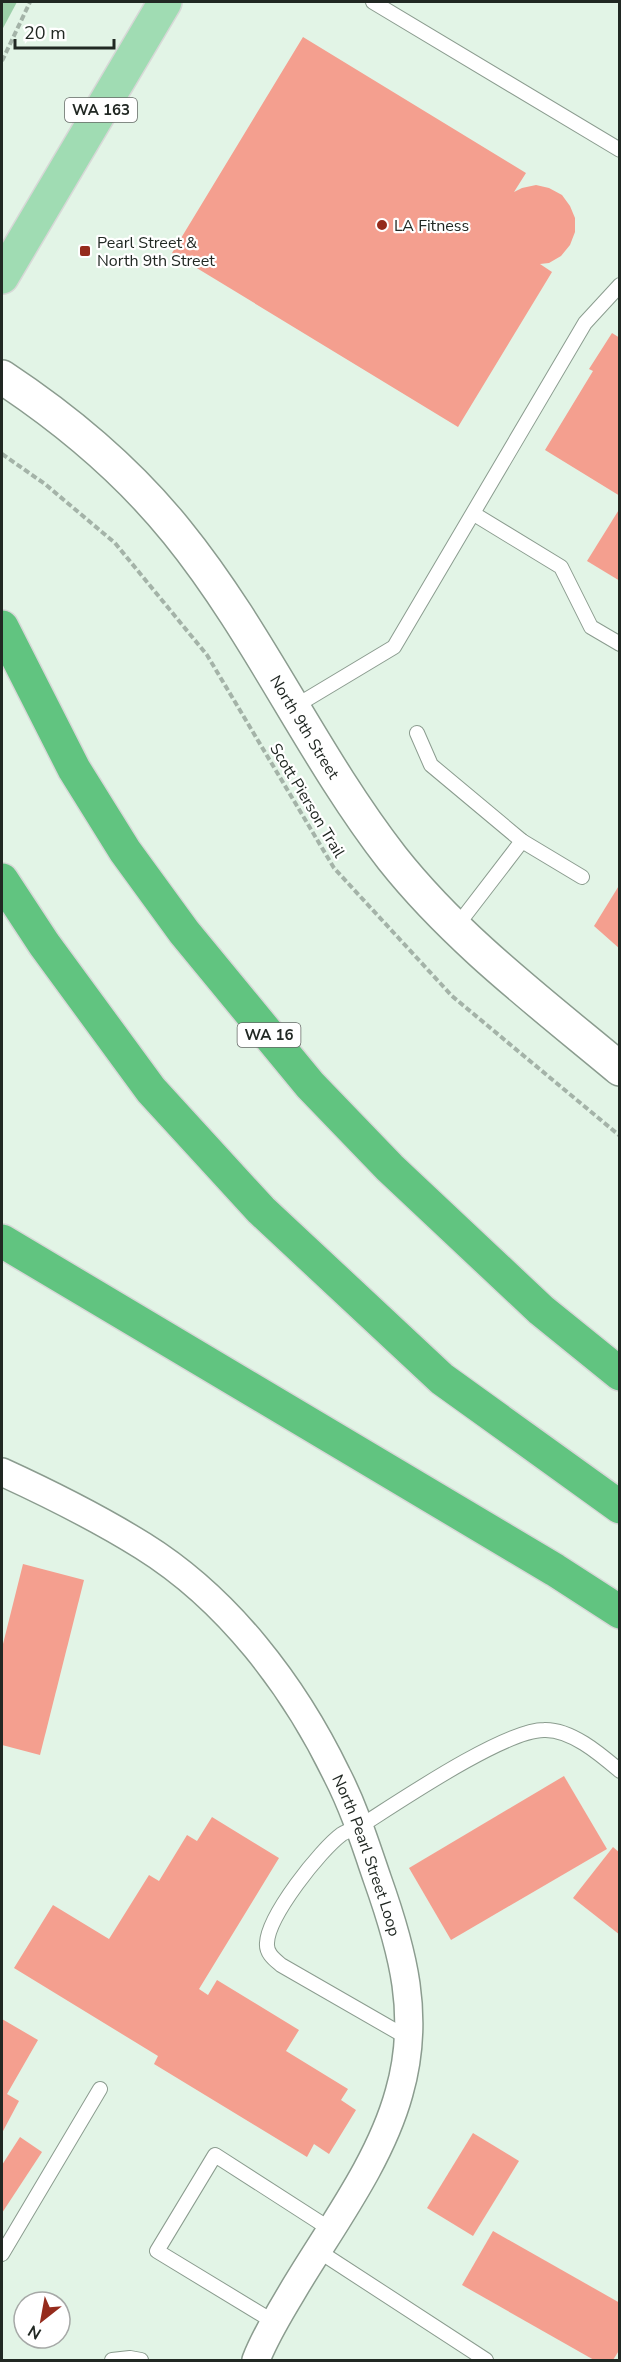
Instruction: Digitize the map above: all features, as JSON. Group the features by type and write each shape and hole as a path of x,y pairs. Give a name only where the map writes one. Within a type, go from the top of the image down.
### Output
{"highway":[{"name":"WA 16","path":"2,627 74,769 125,851 184,932 310,1085 390,1168 516,1287 620,1374"},
{"path":"2,880 44,944 151,1090 261,1210 442,1379 620,1507"},
{"path":"2,1241 555,1570 620,1612"}],"main road":[{"name":"WA 163","path":"2,277 165,2"}],"street":[{"name":"North 9th Street","path":"2,377 63,419 105,455 176,531 203,566 261,653 374,832 416,885 456,927 620,1069"},
{"name":"North Pearl Street Loop","path":"2,1472 83,1512 145,1547 215,1603 281,1679 338,1776 389,1911 404,1964 408,2006 405,2067 391,2119 362,2176 274,2322 256,2361"}],"lane":[{"path":"373,2 620,150"},
{"path":"294,707 394,647 585,323 620,285"},
{"path":"474,514 561,567 591,627 620,644"},
{"path":"417,733 432,765 522,841 582,877"},
{"path":"456,927 522,841"},
{"path":"408,2038 281,1965 270,1955 266,1944 277,1915 312,1864 343,1834 359,1827 481,1754 531,1731 546,1729 574,1739 620,1771"},
{"path":"2,2254 100,2089"},
{"path":"274,2322 157,2251 215,2155 486,2361"},
{"path":"112,2361 130,2358 141,2361"}],"path":[{"path":"2,61 30,2"},
{"name":"Scott Pierson Trail","path":"2,454 45,484 115,543 207,654 334,868 452,996 620,1136"}],"green space":[{"path":"2,2 17,2 2,30"}],"building":[{"name":"LA Fitness","path":"303,37 526,173 514,192 536,185 549,188 562,195 575,218 575,232 570,245 561,256 549,263 540,264 552,272 458,427 172,253"},
{"path":"612,333 620,338 620,496 545,450 593,371 589,369"},
{"path":"620,508 620,581 587,561"},
{"path":"620,884 620,949 594,926"},
{"path":"23,1564 84,1580 40,1755 2,1745 2,1648"},
{"path":"564,1776 607,1849 451,1940 409,1868"},
{"path":"212,1817 279,1858 199,1989 208,1995 217,1980 299,2030 286,2051 348,2089 341,2100 356,2110 329,2154 314,2144 307,2157 154,2064 158,2056 14,1968 53,1905 109,1939 149,1875 159,1881 187,1835 197,1841"},
{"path":"613,1847 620,1853 620,1935 573,1898"},
{"path":"2,2019 38,2040 7,2094 19,2101 2,2133"},
{"path":"473,2133 519,2161 473,2236 427,2208"},
{"path":"20,2137 42,2152 2,2213 2,2165"},
{"path":"493,2231 620,2303 620,2349 613,2360 594,2360 462,2285"}],"place":[{"name":"LA Fitness","path":"382,225"},
{"name":"Pearl Street & North 9th Street","path":"85,251"}]}
